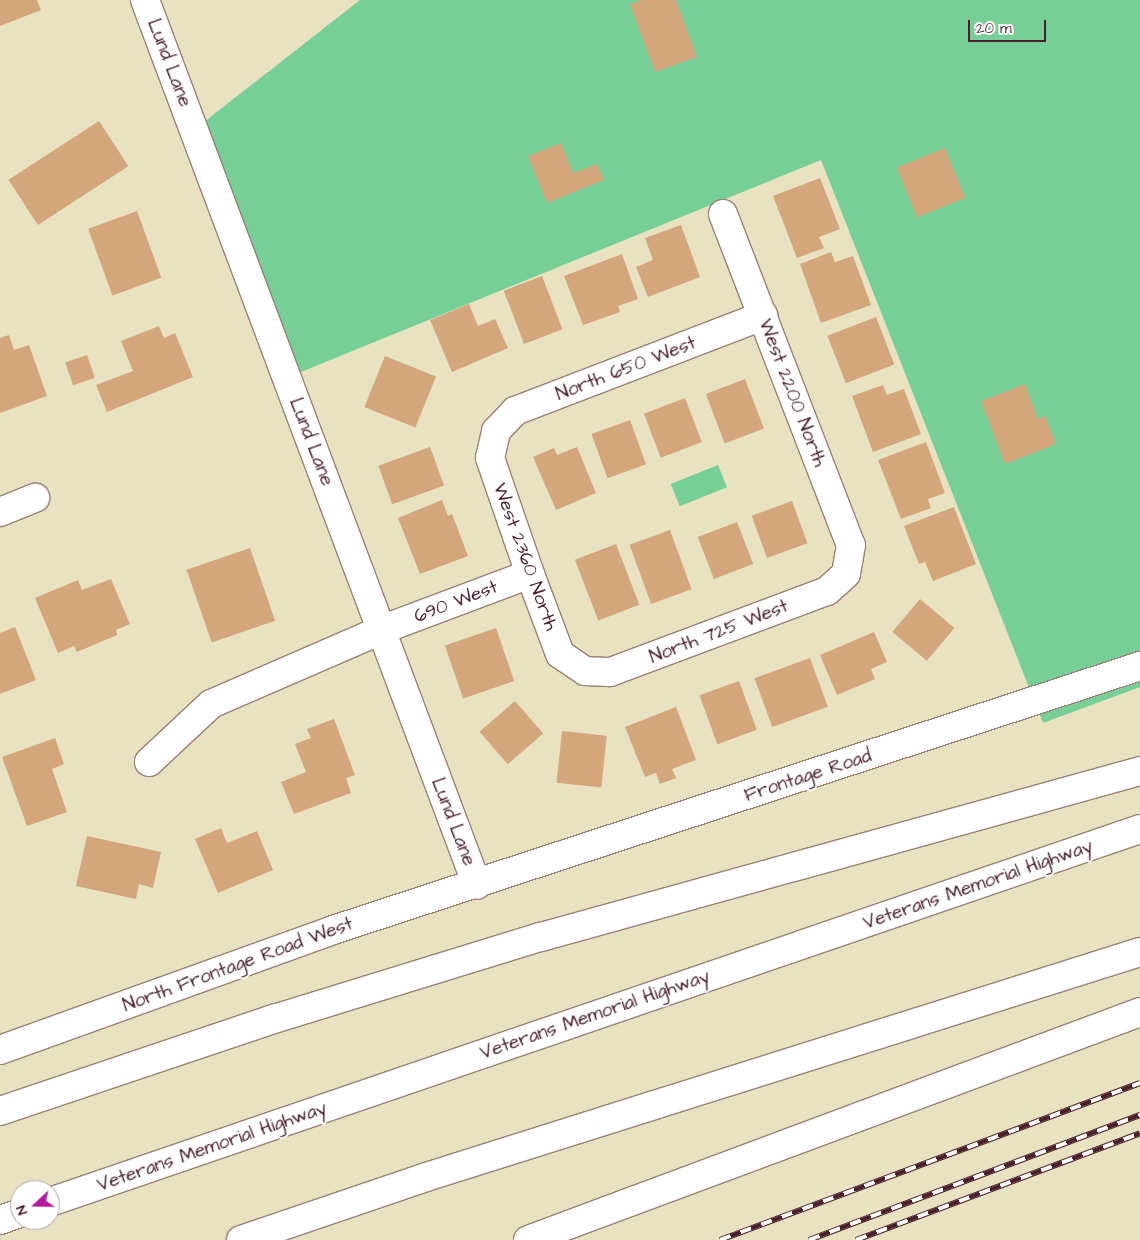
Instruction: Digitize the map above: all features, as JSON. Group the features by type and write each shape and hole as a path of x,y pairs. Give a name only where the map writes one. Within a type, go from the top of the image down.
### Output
{"main road":[{"name":"Lund Lane","path":"145,0 477,885"},
{"name":"West 2200 North","path":"723,214 851,545 846,574"},
{"name":"North 650 West","path":"496,430 515,411 762,316"},
{"name":"West 2360 North","path":"496,430 490,458 530,574 560,654 585,671"},
{"path":"0,512 35,498"},
{"name":"690 West","path":"149,762 210,704 381,630 530,574"},
{"name":"North 725 West","path":"585,671 610,672 827,591 846,574"},
{"name":"Frontage Road","path":"477,885 660,821 768,790 1140,666"},
{"path":"0,1111 277,1018 541,937 1140,771"},
{"name":"Veterans Memorial Highway","path":"60,1199 1140,829"},
{"name":"North Frontage Road West","path":"0,1050 333,930 477,885"},
{"path":"241,1240 435,1174 1140,952"},
{"path":"528,1240 1140,1012"}],"green space":[{"path":"360,0 1140,0 1140,687 1043,723 821,160 296,374 204,122"},
{"path":"718,465 727,487 680,506 671,484"}],"building":[{"path":"0,0 37,0 41,10 0,26"},
{"path":"641,0 676,0 697,57 655,72 630,4"},
{"path":"99,121 128,166 38,225 8,180"},
{"path":"561,143 573,173 597,164 604,180 547,203 528,156"},
{"path":"945,148 965,198 917,218 897,167"},
{"path":"820,178 840,229 819,237 824,248 797,258 773,196"},
{"path":"137,211 161,278 112,296 88,229"},
{"path":"681,225 700,277 648,297 636,267 653,260 645,238"},
{"path":"831,252 835,262 853,256 871,305 821,323 800,264"},
{"path":"622,254 638,299 618,306 620,312 583,325 564,276"},
{"path":"542,276 562,329 524,344 504,291"},
{"path":"469,304 478,326 495,319 508,348 452,372 430,320"},
{"path":"876,317 894,365 846,383 827,336"},
{"path":"159,326 164,338 175,333 193,377 107,412 96,385 133,371 121,341"},
{"path":"9,335 14,350 29,345 47,396 0,413 0,338"},
{"path":"87,355 95,378 73,385 65,362"},
{"path":"385,356 436,377 415,428 364,407"},
{"path":"745,379 764,428 725,444 706,394"},
{"path":"1025,384 1038,419 1045,416 1056,444 1005,464 981,401"},
{"path":"883,385 887,395 904,389 921,434 873,452 852,396"},
{"path":"685,398 702,442 661,458 644,414"},
{"path":"630,420 646,464 608,478 591,434"},
{"path":"926,442 945,493 928,499 931,508 901,519 878,460"},
{"path":"430,447 444,486 392,504 378,466"},
{"path":"577,447 596,493 556,510 533,457 554,448 557,455"},
{"path":"442,500 448,516 452,514 468,556 420,574 398,518"},
{"path":"792,501 807,543 767,558 752,516"},
{"path":"954,507 976,564 933,581 925,562 919,564 904,526"},
{"path":"737,522 753,564 714,579 698,537"},
{"path":"670,530 692,589 651,604 630,545"},
{"path":"616,544 639,605 598,620 575,560"},
{"path":"250,548 275,621 212,643 187,570"},
{"path":"111,579 130,624 116,630 117,635 77,652 74,646 58,653 35,598 78,580 82,590"},
{"path":"920,599 954,628 927,661 892,632"},
{"path":"15,627 36,680 0,694 0,633"},
{"path":"496,628 514,681 463,699 445,646"},
{"path":"874,632 887,662 871,669 875,679 837,695 820,655"},
{"path":"810,658 828,707 772,727 755,678"},
{"path":"739,681 757,730 717,744 700,695"},
{"path":"515,701 543,733 508,764 480,732"},
{"path":"676,707 696,760 672,769 676,778 660,784 656,773 645,777 625,727"},
{"path":"334,719 355,775 346,778 351,793 294,814 281,782 306,772 295,744 311,738 307,729"},
{"path":"562,731 607,736 601,787 557,783"},
{"path":"55,738 64,764 52,769 67,812 27,826 2,757"},
{"path":"221,828 227,843 257,831 273,870 218,893 195,839"},
{"path":"87,836 161,852 153,888 139,884 136,899 76,886"}],"railway":[{"path":"720,1240 1140,1083"},
{"path":"809,1240 1140,1115"},
{"path":"856,1240 1140,1133"}]}
